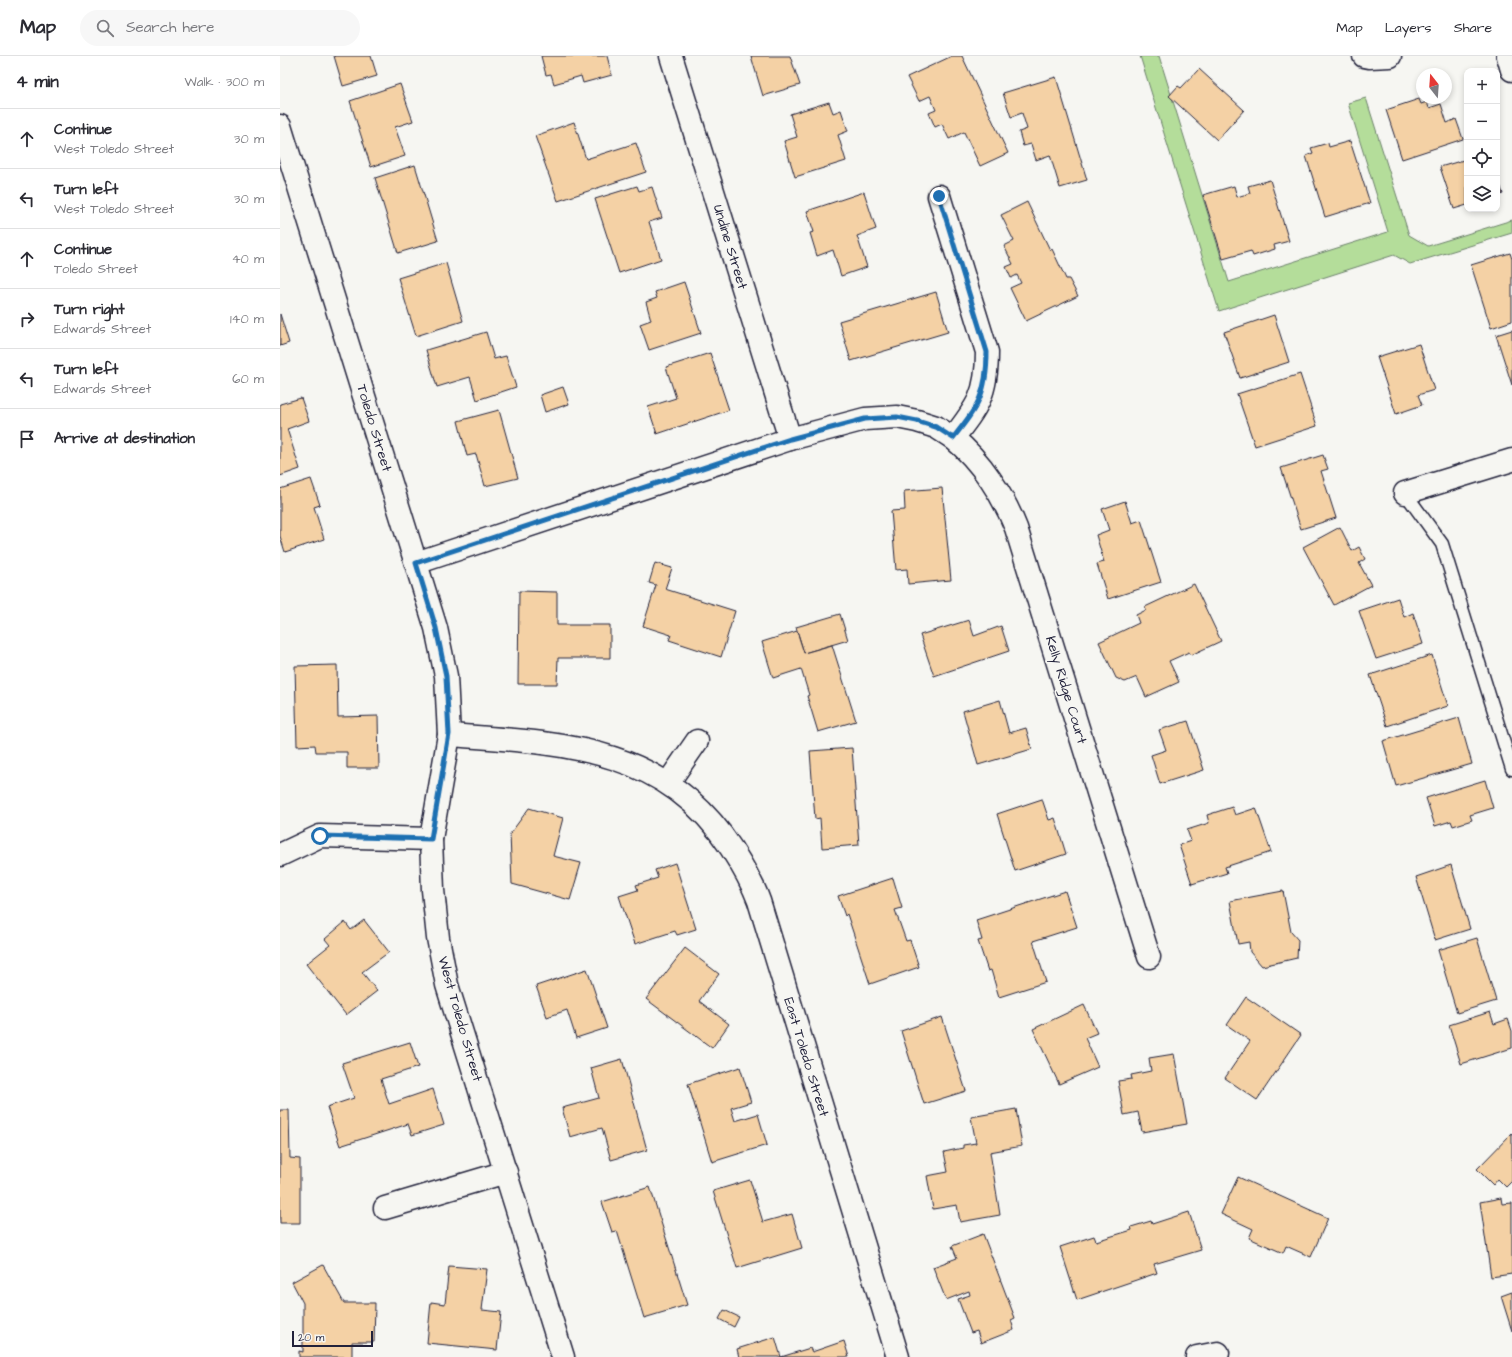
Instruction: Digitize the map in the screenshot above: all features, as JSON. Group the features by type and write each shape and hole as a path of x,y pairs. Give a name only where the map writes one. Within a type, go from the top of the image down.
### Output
{"street":[{"name":"Undine Street","path":"671,56 790,439"},
{"path":"1364,56 1390,56"},
{"path":"1508,56 1512,70"},
{"name":"Toledo Street","path":"280,126 436,628 446,676 449,734"},
{"path":"939,196 987,352 987,374 983,394 972,413 953,438"},
{"name":"Kelly Ridge Court","path":"416,563 790,439 865,419 897,417 936,427 965,447 982,469 1010,512 1149,957"},
{"path":"1404,493 1512,460"},
{"name":"East Toledo Street","path":"449,734 524,740 571,747 608,756 636,765 668,783 702,811 724,837 754,888 898,1357"},
{"name":"West Toledo Street","path":"449,734 431,839 433,890 438,938 447,984 563,1357"},
{"path":"668,783 697,741"},
{"path":"280,855 320,836 431,839"},
{"path":"385,1208 506,1172"}],"lane":[{"path":"1404,493 1442,544 1512,769"}],"green space":[{"path":"1140,56 1159,56 1229,282 1388,232 1348,103 1366,98 1409,235 1428,246 1512,220 1512,233 1410,264 1394,255 1219,311"}],"building":[{"path":"334,56 371,56 377,76 343,86"},
{"path":"541,56 607,56 612,75 583,83 581,76 554,84 551,74 546,75"},
{"path":"751,56 790,56 800,85 763,96"},
{"path":"952,56 962,56 1008,153 980,166 964,132 949,139 942,124 935,127 929,113 936,110 930,96 919,101 907,77"},
{"path":"1199,69 1244,110 1217,140 1169,96 1178,86 1181,88"},
{"path":"1056,77 1087,180 1060,188 1050,155 1036,160 1031,144 1023,146 1019,132 1027,129 1022,113 1011,117 1003,93"},
{"path":"400,84 413,121 395,127 405,156 371,167 350,101"},
{"path":"1416,100 1416,104 1428,104 1429,108 1441,104 1447,123 1456,119 1463,139 1402,159 1386,110"},
{"path":"829,102 833,113 841,110 848,131 838,135 846,161 795,177 784,141 797,137 790,114"},
{"path":"574,122 586,159 636,143 646,172 558,201 535,136"},
{"path":"1350,141 1370,203 1325,217 1306,156 1313,153 1311,148 1328,143 1329,147"},
{"path":"1464,160 1464,206 1454,209 1440,167"},
{"path":"415,165 438,241 398,253 375,178"},
{"path":"1270,180 1289,241 1274,245 1275,249 1253,256 1251,251 1223,259 1203,195 1234,186 1237,197 1250,193 1248,186"},
{"path":"1500,184 1503,194 1500,195"},
{"path":"637,186 639,191 652,187 662,218 649,222 661,259 619,273 595,199"},
{"path":"864,192 876,229 857,236 867,267 841,276 833,250 817,256 810,233 814,232 807,211"},
{"path":"1027,202 1050,250 1052,249 1066,279 1069,279 1078,296 1026,321 1010,288 1021,283 1017,275 1011,278 1006,267 1013,264 1004,246 1014,241 1001,215"},
{"path":"1510,253 1512,259 1512,321 1491,328 1471,265"},
{"path":"446,263 463,321 416,336 398,278"},
{"path":"684,282 701,333 649,350 640,324 651,320 646,302 657,298 655,292"},
{"path":"936,292 948,332 851,361 839,321"},
{"path":"280,314 289,343 280,346"},
{"path":"1274,315 1289,362 1240,378 1224,332"},
{"path":"1512,330 1512,385 1496,335"},
{"path":"486,332 494,359 506,356 516,387 477,400 470,377 437,387 426,350"},
{"path":"1419,344 1434,390 1418,395 1422,405 1396,414 1377,357"},
{"path":"710,353 729,410 657,434 648,407 676,398 666,367"},
{"path":"1300,374 1317,426 1255,446 1237,394"},
{"path":"563,387 569,404 545,412 540,395"},
{"path":"301,398 309,421 287,429 300,469 280,476 280,404"},
{"path":"499,410 518,478 485,486 476,454 467,456 458,421"},
{"path":"1323,455 1328,469 1321,471 1336,518 1301,529 1281,468"},
{"path":"311,479 320,505 314,507 324,539 285,552 280,536 280,489"},
{"path":"942,488 951,580 908,584 907,569 896,570 891,511 905,510 904,491"},
{"path":"1125,501 1132,523 1141,520 1161,582 1108,599 1097,564 1104,562 1096,535 1109,530 1102,509"},
{"path":"1340,527 1352,551 1359,547 1365,559 1359,563 1371,585 1334,605 1303,547"},
{"path":"655,563 672,568 665,589 735,611 721,657 669,640 671,635 643,626 656,585 649,583"},
{"path":"1194,584 1221,641 1191,655 1189,652 1169,661 1179,682 1146,697 1137,677 1125,682 1116,678 1099,642 1139,623 1136,615 1146,610 1145,607"},
{"path":"519,591 557,592 557,625 610,625 610,658 558,658 557,684 518,684"},
{"path":"1398,598 1404,617 1413,613 1423,644 1376,659 1359,611"},
{"path":"840,614 848,640 804,653 796,627"},
{"path":"969,620 974,636 1001,626 1009,651 934,676 920,635"},
{"path":"797,631 804,653 832,645 856,721 818,732 807,696 809,695 801,669 773,678 762,642"},
{"path":"1432,655 1448,706 1387,726 1370,675"},
{"path":"337,665 338,717 378,716 379,768 347,768 347,752 316,752 315,745 297,746 295,666"},
{"path":"1000,700 1009,733 1026,728 1032,749 978,765 963,711"},
{"path":"1459,718 1472,764 1396,786 1383,741"},
{"path":"1188,721 1204,770 1160,784 1151,755 1166,750 1159,730"},
{"path":"852,748 859,845 822,848 820,818 815,819 810,751"},
{"path":"1485,780 1493,808 1470,815 1472,820 1453,826 1451,821 1435,826 1426,798"},
{"path":"1042,799 1049,820 1055,818 1066,854 1015,871 997,814"},
{"path":"1232,807 1235,815 1256,808 1271,852 1225,867 1227,873 1192,884 1179,845 1191,841 1187,830 1209,823 1207,815"},
{"path":"529,808 563,818 553,856 581,863 570,900 512,884 510,834"},
{"path":"675,863 696,929 677,935 675,931 635,944 619,896 638,890 636,885 658,878 655,870"},
{"path":"1451,865 1470,929 1435,940 1416,877"},
{"path":"893,878 902,908 895,910 906,941 910,940 919,967 870,984 847,914 845,916 838,896"},
{"path":"1065,891 1077,927 1033,941 1046,982 999,997 991,970 988,971 978,941 982,940 976,920"},
{"path":"1283,891 1291,932 1298,940 1297,958 1262,966 1250,952 1249,942 1238,944 1230,901"},
{"path":"364,920 389,952 362,972 377,991 346,1015 306,964 330,945 325,939 345,922 351,930"},
{"path":"1477,938 1496,1001 1457,1013 1438,950"},
{"path":"685,948 719,974 699,1001 729,1024 712,1048 646,999"},
{"path":"587,969 607,1028 576,1038 567,1010 547,1017 536,986"},
{"path":"1246,997 1301,1035 1257,1100 1225,1078 1250,1041 1227,1025"},
{"path":"1084,1005 1097,1033 1085,1038 1098,1067 1059,1084 1033,1029"},
{"path":"1490,1012 1494,1024 1508,1019 1512,1031 1512,1048 1461,1064 1449,1025"},
{"path":"942,1017 966,1091 924,1104 901,1031"},
{"path":"410,1042 418,1067 381,1079 389,1104 433,1089 444,1125 412,1135 408,1124 340,1146 327,1107 354,1098 342,1063"},
{"path":"1174,1054 1187,1124 1142,1132 1138,1112 1124,1115 1118,1081 1132,1079 1131,1075 1151,1071 1149,1058"},
{"path":"622,1059 647,1150 611,1160 602,1128 570,1137 562,1108 599,1098 591,1068"},
{"path":"740,1067 751,1102 731,1108 735,1121 758,1114 767,1145 712,1162 688,1084"},
{"path":"1016,1109 1022,1146 990,1152 1000,1215 960,1222 957,1205 933,1209 927,1176 948,1172 944,1152 963,1148 963,1145 976,1143 971,1117"},
{"path":"280,1110 289,1110 290,1158 300,1159 300,1223 280,1223"},
{"path":"1512,1133 1512,1181 1506,1187 1498,1179 1493,1185 1477,1169"},
{"path":"1238,1177 1328,1218 1311,1257 1286,1246 1283,1253 1249,1238 1253,1229 1221,1214"},
{"path":"750,1180 763,1222 792,1214 802,1248 737,1268 713,1191"},
{"path":"650,1187 687,1305 644,1318 617,1231 612,1232 602,1202"},
{"path":"1501,1198 1502,1204 1512,1203 1512,1274 1491,1277 1480,1202"},
{"path":"1189,1212 1201,1250 1154,1264 1157,1273 1077,1300 1060,1247 1094,1236 1096,1241 1132,1230 1131,1227 1151,1221 1152,1224"},
{"path":"983,1234 1015,1318 1011,1320 1014,1330 981,1343 977,1331 971,1333 958,1299 970,1295 969,1291 946,1300 933,1267 957,1258 952,1246"},
{"path":"323,1265 344,1303 375,1303 374,1342 352,1342 352,1357 299,1357 299,1351 303,1352 303,1303 292,1282"},
{"path":"449,1266 487,1269 482,1310 501,1312 497,1350 427,1343 431,1302 445,1304"},
{"path":"1512,1292 1512,1331 1501,1296"},
{"path":"724,1310 739,1317 734,1327 719,1319"},
{"path":"775,1337 781,1357 739,1357 737,1349"},
{"path":"844,1341 849,1357 781,1357 810,1348 812,1352"}],"route":[{"path":"320,836 431,839 449,734 446,676 436,628 416,563 790,439 865,419 897,417 917,421 936,427 953,438 972,413 983,394 987,374 987,352 984,338 939,196"}]}
